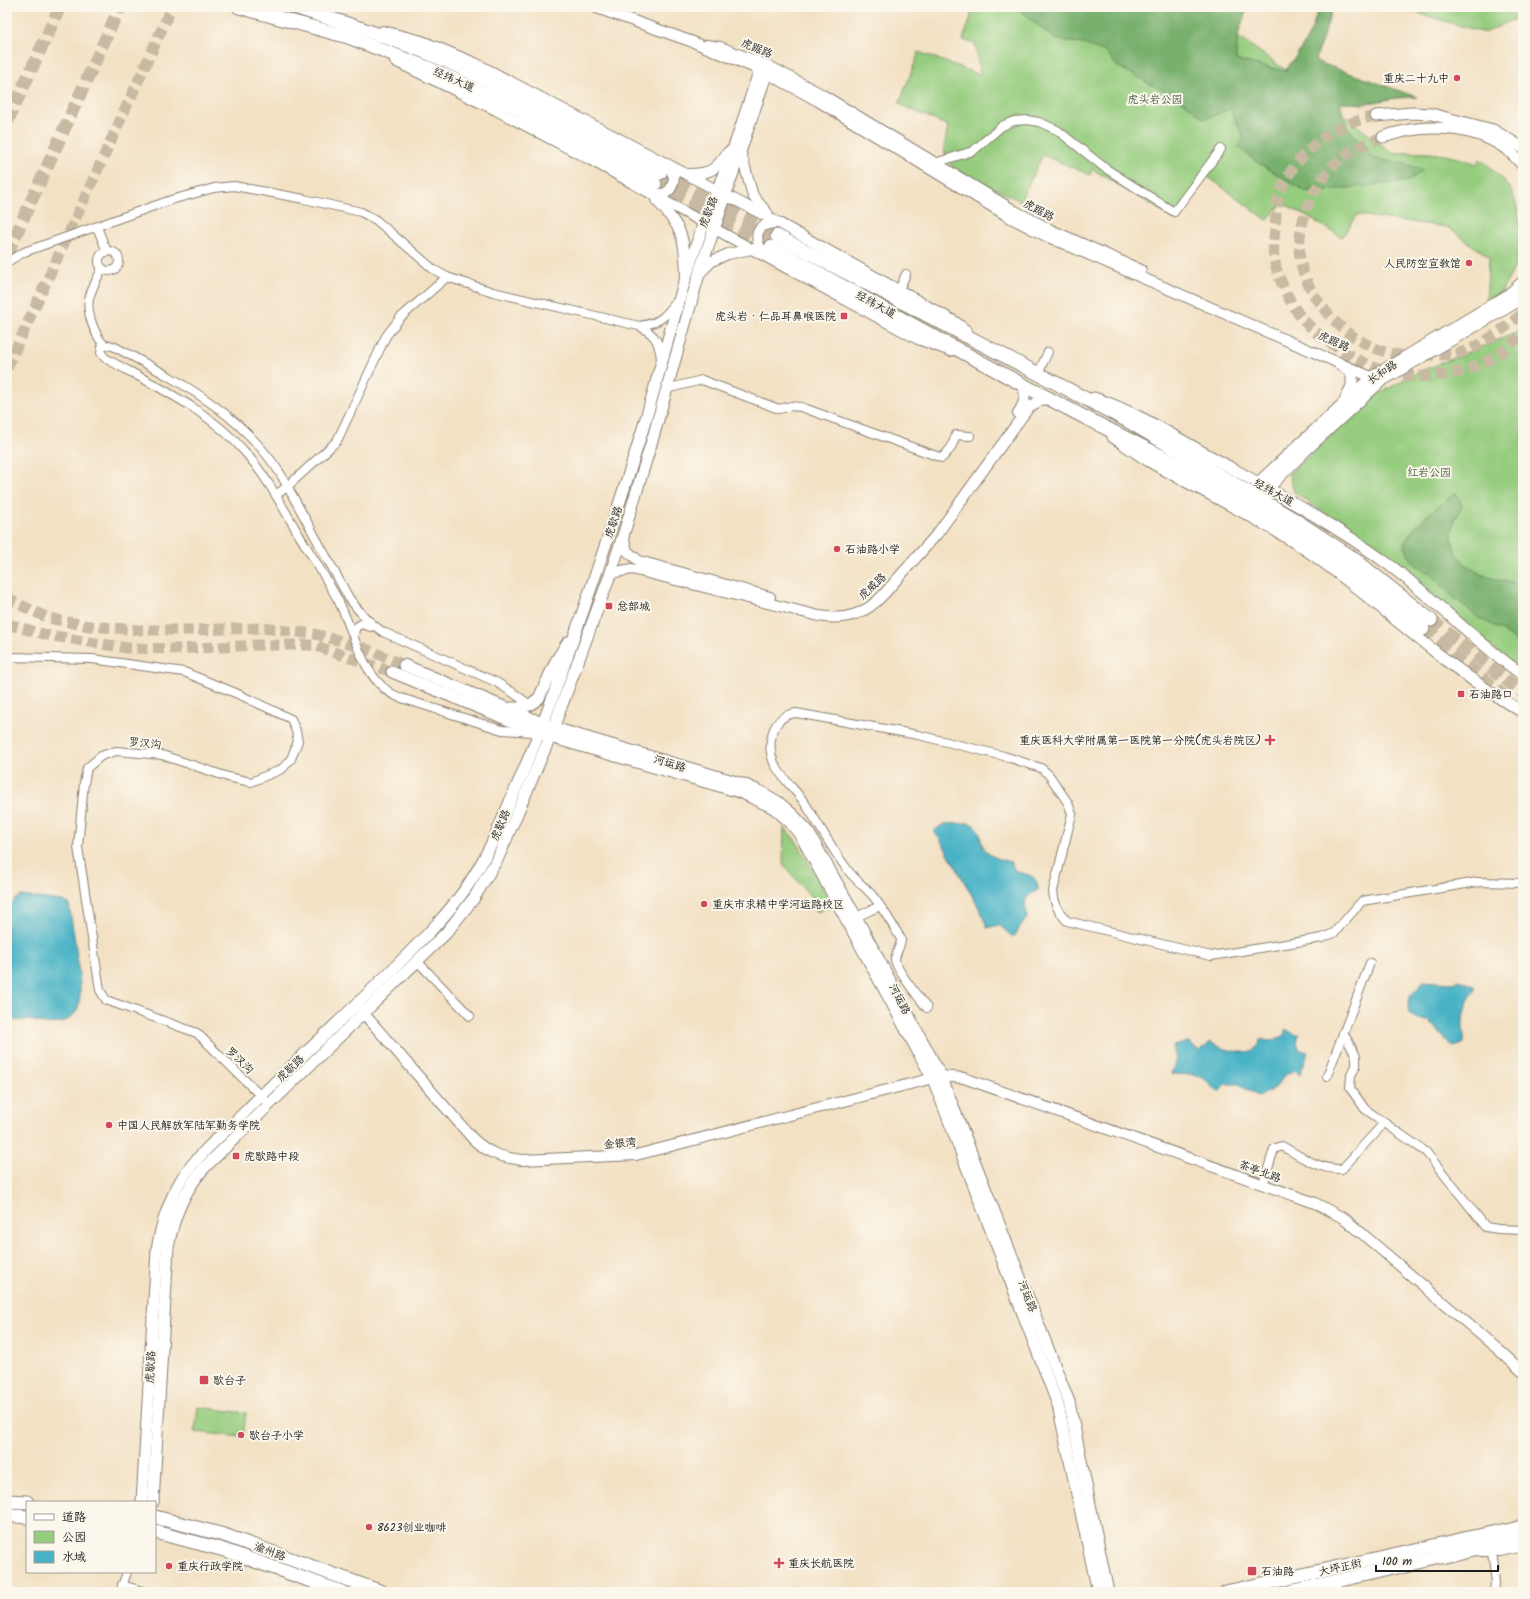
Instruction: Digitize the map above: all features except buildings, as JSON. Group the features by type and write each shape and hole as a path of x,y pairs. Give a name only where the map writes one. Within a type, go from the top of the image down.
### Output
{"main road":[{"name":"经纬大道","path":"239,7 348,37 426,67 511,105 658,179"},
{"name":"经纬大道","path":"295,7 342,22 429,54 457,66 515,95 658,179"},
{"path":"1376,116 1412,113 1431,114 1493,130 1523,148"},
{"path":"1383,137 1398,132 1415,129 1435,128 1473,133 1493,140 1506,147 1523,166"},
{"name":"虎歇路","path":"153,1501 168,1248 174,1222 182,1201 197,1176 360,1010 453,907 470,884 489,852 547,730 576,630 628,476 662,365 686,277 721,192"},
{"name":"虎歇路","path":"142,1501 157,1250 160,1231 173,1194 188,1170 261,1095 417,961 446,933 462,915 474,898 498,858 547,730 610,575 623,536 699,274 708,225"},
{"name":"经纬大道","path":"773,240 1126,420 1292,518 1353,558 1427,624 1292,529 1179,465 1048,399 980,362 773,240"},
{"name":"长和路","path":"1263,486 1338,408 1379,377 1507,296 1523,282"},
{"name":"长和路","path":"1263,486 1306,450 1379,377 1513,304 1523,296"},
{"path":"1337,362 1350,371 1353,378 1349,394 1338,408"},
{"name":"经纬大道","path":"1059,386 1104,401 1141,418 1263,486 1348,537 1388,564 1494,653 1523,675"},
{"path":"1081,416 1148,460 1239,510 1306,551 1357,587 1471,679 1523,712"},
{"path":"507,708 518,708 530,705 539,698 559,654 576,630"},
{"name":"河运路","path":"404,665 507,708 547,730 743,784 778,802 807,830 856,917 938,1077 1069,1402 1108,1592"},
{"name":"河运路","path":"392,672 547,730 740,792 774,808 789,821 801,836 938,1077 1058,1405 1097,1590"},
{"path":"7,1501 26,1502"},
{"path":"7,1515 26,1517"},
{"name":"渝州路","path":"156,1517 224,1535 382,1592"},
{"name":"大坪正街","path":"1226,1592 1523,1526"},
{"name":"渝州路","path":"156,1532 185,1539 234,1554 342,1592"},
{"name":"大坪正街","path":"1289,1592 1523,1538"}],"street":[{"name":"虎踞路","path":"594,7 764,68 821,94 1015,211 1049,229 1379,377"},
{"name":"虎踞路","path":"764,68 1011,218 1046,236 1337,362 1379,377"},
{"name":"虎歇路","path":"721,192 736,140 764,68"},
{"name":"虎歇路","path":"721,192 741,153 764,68"},
{"path":"935,163 973,151 1002,126 1027,120 1039,122 1057,130 1105,168 1174,212 1221,149"},
{"path":"658,179 686,174 702,174 711,172 721,162 736,140"},
{"path":"741,153 753,196 765,211 773,240"},
{"path":"686,174 721,192 773,240 899,290 954,321 998,354"},
{"path":"658,179 708,225 752,249"},
{"path":"658,179 671,216 684,241 686,277"},
{"path":"7,262 24,252 171,200 214,188 234,186 304,199 361,212 376,220 433,270 447,276 493,292 639,326 646,329 656,338 659,345 662,365"},
{"path":"97,227 107,252"},
{"path":"699,274 712,261 728,254 752,249 773,240"},
{"path":"107,252 114,253 118,258 117,267 108,271 102,268 100,263 100,257 107,252"},
{"path":"102,268 90,294 88,304 95,334 104,345 115,347 184,385 220,409 247,433 272,461 288,486 355,607 372,625 383,632"},
{"path":"899,290 906,274"},
{"path":"276,495 288,486 336,441 386,336 393,326 447,276"},
{"path":"639,326 654,323 664,317 681,295"},
{"path":"104,345 100,350 102,356 187,404 210,420 234,441 265,477 338,600 363,658 375,680 389,693 502,730 547,730"},
{"path":"1038,374 1048,352"},
{"path":"666,389 702,380 779,409 791,406 800,407 942,458 951,448 956,435 970,436"},
{"name":"虎威路","path":"623,536 627,551 639,561 821,611 833,613 854,609 872,599 928,535 1024,405 1026,396 1023,385"},
{"name":"虎威路","path":"610,575 616,572 632,569 832,618 844,618 866,610 877,602 937,534 1029,408 1035,403 1048,399"},
{"path":"354,636 355,628 361,624 383,632 496,682 530,705"},
{"name":"罗汉沟","path":"7,657 92,659 184,672 238,694 291,719 298,741 291,759 282,769 251,782 228,777 162,755 116,751 101,756 87,768 84,783 78,847 100,990 106,1000 197,1033 269,1104"},
{"path":"927,1008 895,962 896,955 901,946 901,939 873,896 847,870 803,800 782,776 774,763 771,739 774,728 782,716 796,713 918,735 1004,756 1041,768 1049,775 1061,792 1072,814 1053,891 1054,903 1060,914 1067,921 1211,956 1334,933 1362,902 1478,882 1523,882"},
{"path":"856,917 880,906"},
{"path":"417,961 470,1016"},
{"path":"1327,1076 1370,963"},
{"name":"金银湾","path":"360,1010 468,1133 484,1149 506,1158 522,1160 636,1155 938,1077"},
{"path":"1343,1032 1356,1056 1356,1066 1351,1075 1350,1088 1365,1109 1426,1152 1486,1226 1498,1230 1523,1230"},
{"name":"茶亭北路","path":"938,1077 964,1078 1315,1203 1345,1219 1523,1372"},
{"path":"1263,1185 1274,1149 1282,1146 1306,1160 1331,1169 1342,1169 1384,1123"},
{"path":"1469,1550 1491,1552 1523,1546"},
{"path":"1491,1552 1495,1583 1494,1592"},
{"path":"126,1573 121,1588 146,1592"}],"green space":[{"name":"虎头岩公园","path":"971,7 1189,7 1224,27 1296,77 1392,153 1444,155 1477,164 1480,159 1488,165 1509,187 1518,213 1520,232 1519,250 1511,275 1495,300 1486,301 1489,257 1447,227 1357,215 1342,237 1283,203 1267,220 1207,176 1174,218 1092,169 1090,175 1043,155 1020,201 953,168 946,158 944,148 948,126 899,104 919,52 980,75 975,44 963,40 971,17"},
{"path":"1022,7 1178,7 1198,10 1206,7 1248,7 1239,33 1236,60 1285,71 1310,34 1318,7 1333,7 1315,61 1417,97 1396,98 1363,104 1340,102 1346,125 1374,159 1400,162 1423,170 1408,181 1321,191 1305,191 1255,161 1238,146 1244,138 1230,109 1204,119 1187,104 1117,66 1106,52 1083,44 1055,39 1022,12"},
{"path":"1397,7 1521,7 1514,19 1485,33"},
{"name":"红岩公园","path":"1523,330 1523,670 1509,662 1397,564 1294,492 1289,474 1367,401 1414,374"},
{"path":"1456,493 1462,506 1454,523 1452,538 1456,552 1464,563 1491,578 1523,582 1523,646 1498,628 1479,618 1456,600 1430,573 1418,567 1409,556 1404,544 1414,528"},
{"path":"784,827 797,842 833,906 817,912 809,901 812,898 783,864"},
{"path":"198,1407 246,1413 243,1437 195,1432"}],"water":[{"path":"969,823 974,825 980,832 985,850 998,859 1011,862 1015,871 1031,876 1038,885 1038,890 1027,898 1025,904 1027,918 1013,937 999,925 987,928 984,917 940,839 933,831 944,824"},
{"path":"21,896 63,901 69,904 78,959 80,989 77,1010 64,1022 46,1023 30,1020 13,1021 7,1019 7,911 14,901"},
{"path":"1460,980 1474,986 1475,990 1467,1003 1464,1013 1463,1044 1454,1047 1450,1045 1429,1021 1418,1020 1409,1014 1408,1003 1411,996 1423,981 1452,983"},
{"path":"1286,1029 1295,1035 1299,1034 1297,1043 1300,1050 1308,1052 1300,1075 1295,1070 1285,1075 1275,1088 1259,1097 1239,1084 1226,1084 1219,1092 1204,1078 1190,1075 1171,1074 1176,1061 1173,1046 1189,1042 1196,1049 1201,1051 1210,1042 1232,1051 1247,1052 1253,1050 1259,1045 1260,1039 1269,1041 1284,1036"}],"tunnel":[{"path":"7,122 60,7"},
{"path":"7,254 120,7"},
{"path":"7,368 172,7"},
{"path":"1376,116 1347,124 1320,140 1296,164 1284,182 1280,192 1276,210 1274,243 1275,265 1280,280 1300,316 1308,325 1344,352 1371,366 1404,376 1443,375 1468,369 1488,361 1498,355 1523,333"},
{"path":"1383,137 1355,150 1336,163 1322,179 1308,205 1300,234 1299,249 1305,277 1321,305 1342,328 1355,338 1384,351 1407,356 1451,354 1470,349 1494,336 1523,313"},
{"path":"660,173 777,236"},
{"path":"655,184 771,247"},
{"path":"7,596 12,601 48,618 89,626 139,630 261,628 315,634 359,646 404,665"},
{"path":"1431,620 1523,693"},
{"path":"7,624 47,635 127,648 178,649 259,645 313,645 392,672"},
{"path":"1423,629 1509,700"}],"place":[{"name":"重庆二十九中","path":"1457,78"},
{"name":"人民防空宣教馆","path":"1469,263"},
{"name":"虎头岩‧仁品耳鼻喉医院","path":"844,316"},
{"name":"石油路小学","path":"837,549"},
{"name":"总部城","path":"609,606"},
{"name":"石油路口","path":"1461,694"},
{"name":"重庆医科大学附属第一医院第一分院(虎头岩院区)","path":"1270,740"},
{"name":"重庆市求精中学河运路校区","path":"704,904"},
{"name":"中国人民解放军陆军勤务学院","path":"109,1125"},
{"name":"虎歇路中段","path":"236,1156"},
{"name":"歇台子","path":"204,1380"},
{"name":"歇台子小学","path":"241,1435"},
{"name":"8623创业咖啡","path":"369,1527"},
{"name":"重庆长航医院","path":"779,1563"},
{"name":"重庆行政学院","path":"169,1566"},
{"name":"石油路","path":"1252,1571"}]}
